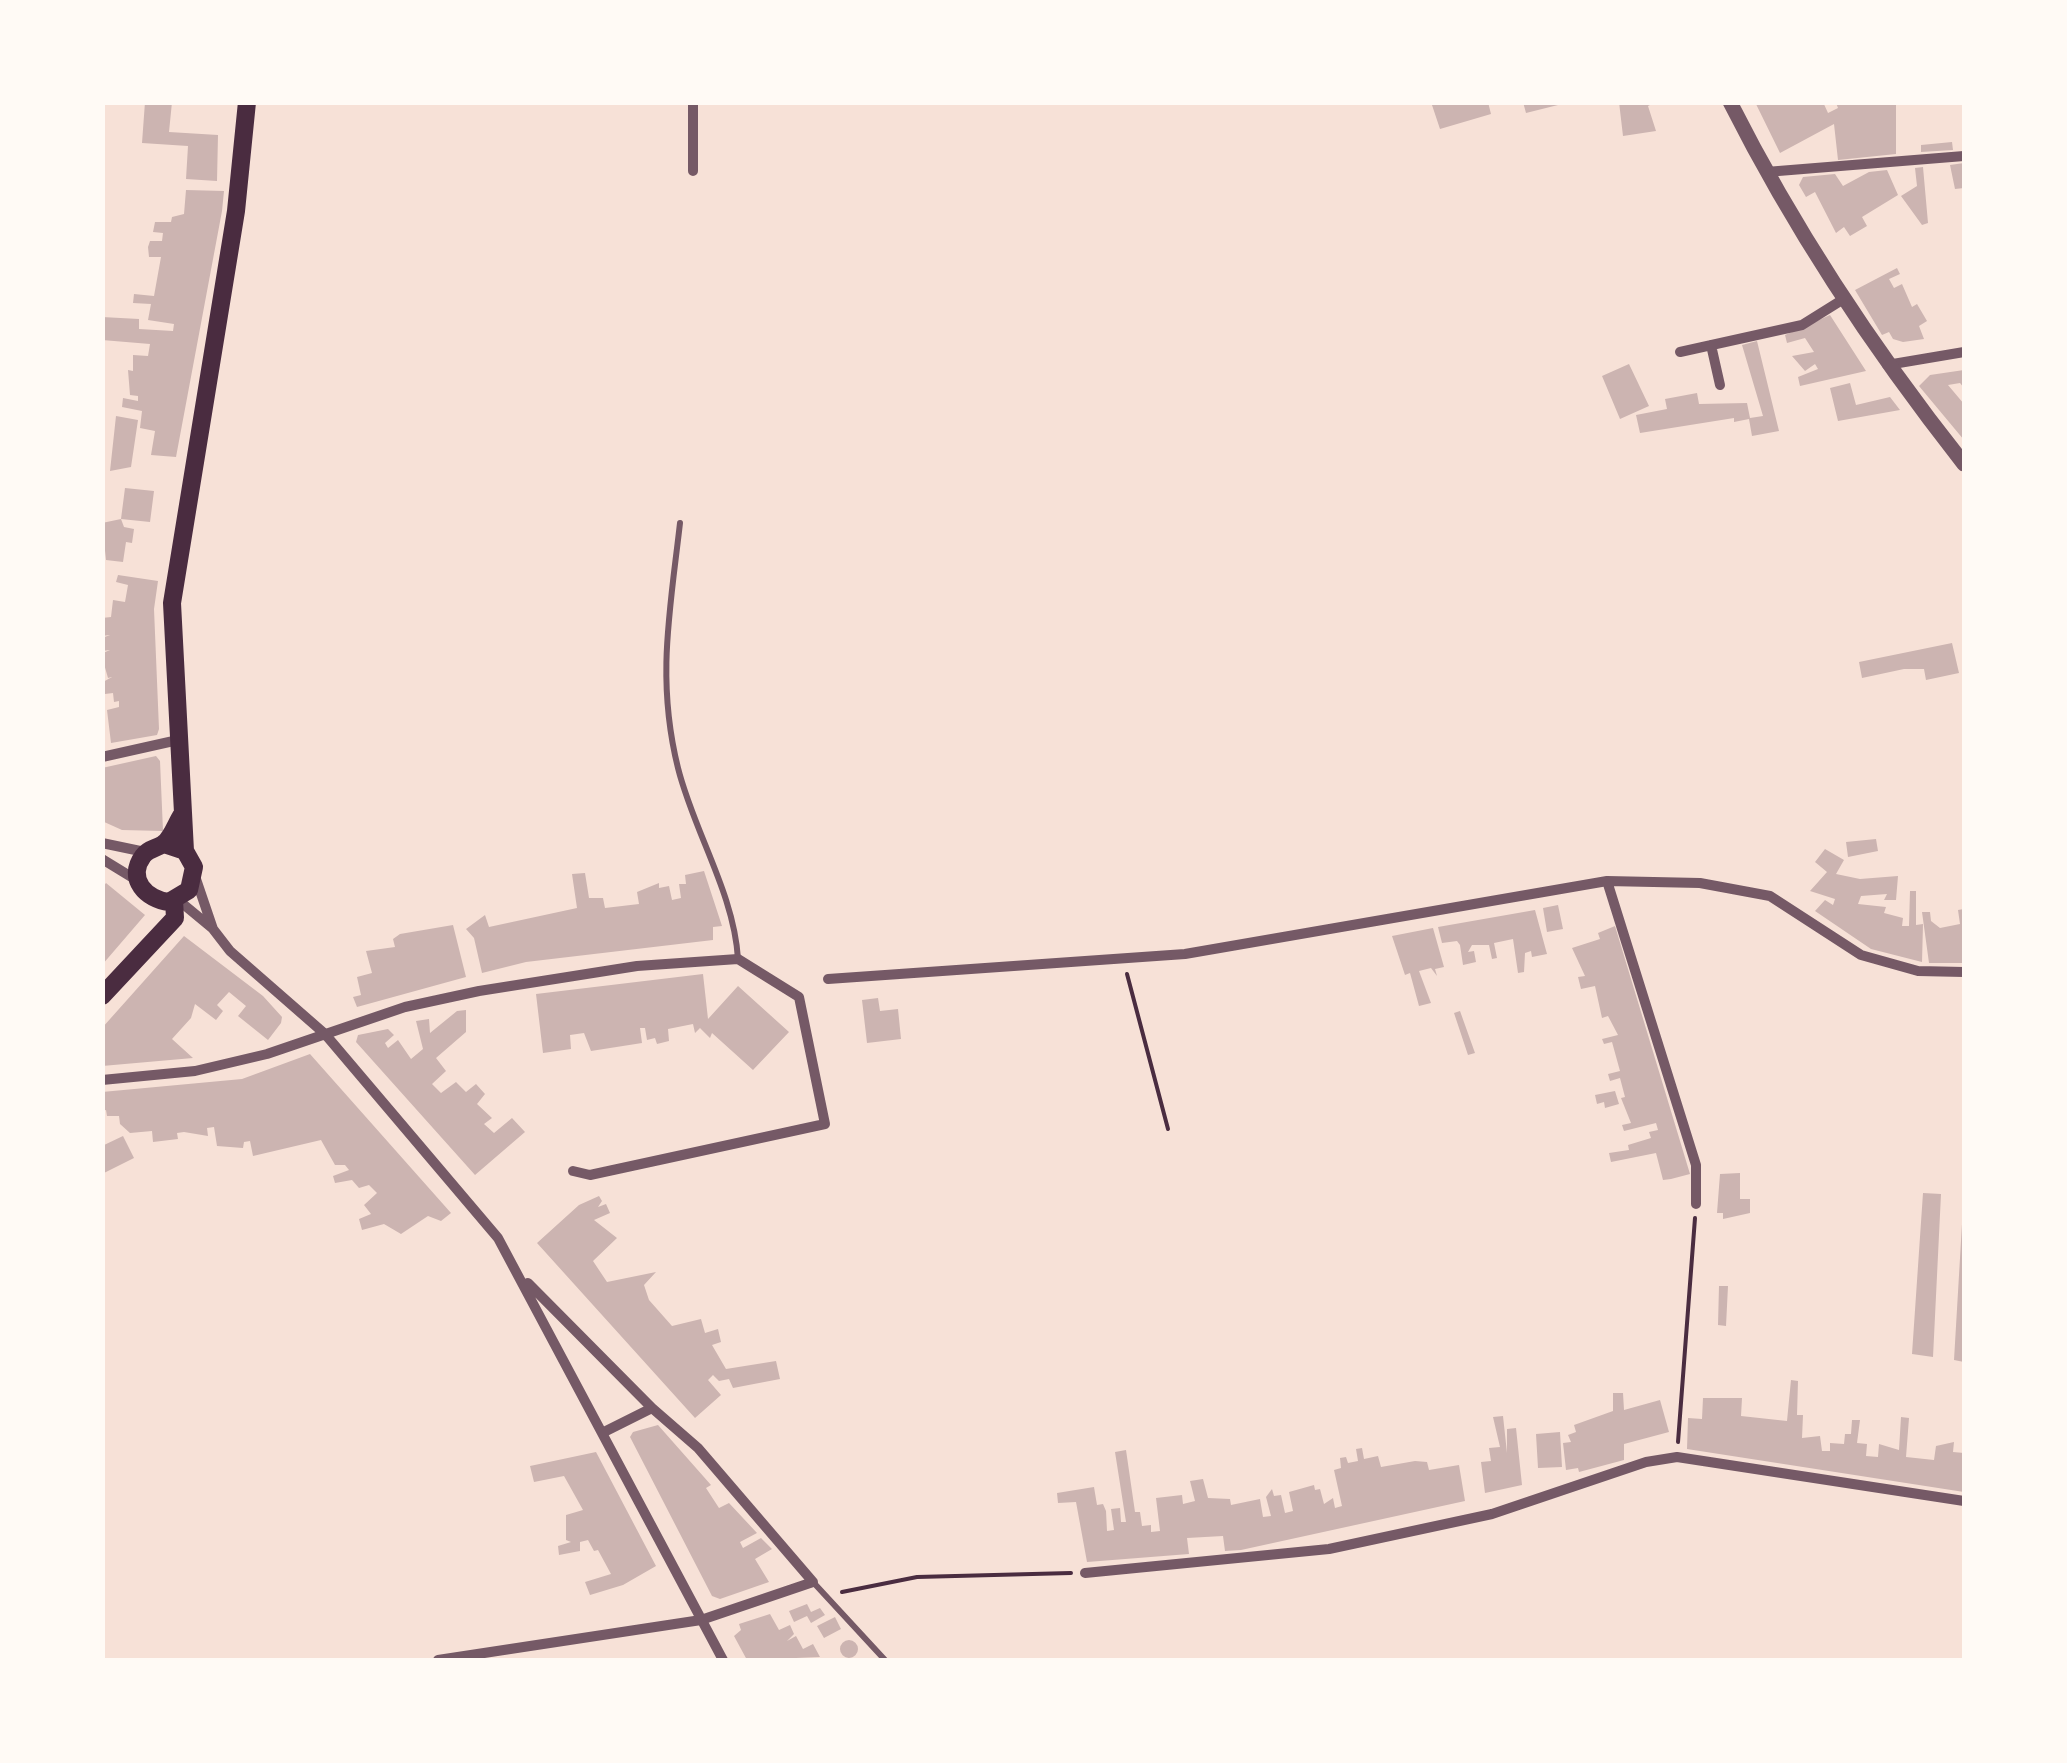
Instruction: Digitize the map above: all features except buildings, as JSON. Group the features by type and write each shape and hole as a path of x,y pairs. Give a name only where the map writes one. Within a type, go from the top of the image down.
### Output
{"main road":[{"path":"102,996 145,946 170,900 189,890 195,876 186,852 181,816 172,603 236,211 246,102"},
{"path":"170,900 138,882 138,864 146,852 164,844 181,816"},
{"path":"164,844 186,852"}],"street":[{"path":"693,171 694,102"},
{"path":"1730,102 1765,172 1842,300 1886,365 1964,464"},
{"path":"1765,172 1964,156"},
{"path":"1680,352 1802,324 1842,300"},
{"path":"1711,345 1720,385"},
{"path":"1886,365 1964,352"},
{"path":"102,757 178,740"},
{"path":"102,844 146,852"},
{"path":"102,859 138,882"},
{"path":"195,876 213,929"},
{"path":"1607,881 1696,1165 1696,1204"},
{"path":"828,979 1186,954 1607,881 1700,883 1770,896 1861,955 1918,971 1964,972"},
{"path":"170,900 213,929 230,951 325,1034 498,1238 723,1660"},
{"path":"102,1080 194,1071 267,1054 405,1007 478,990 637,966 738,959 799,996 825,1124 590,1174 573,1170"},
{"path":"438,1660 701,1620 813,1582 698,1448 652,1408 594,1345 521,1276"},
{"path":"604,1432 652,1408"},
{"path":"1085,1572 1329,1549 1492,1514 1646,1462 1676,1457 1964,1501"}],"lane":[{"path":"680,523 663,671 678,767 736,929 738,959"},
{"path":"813,1582 886,1660"}],"path":[{"path":"1124,960 1168,1129"},
{"path":"1676,1457 1696,1204"},
{"path":"825,1596 917,1578 1085,1572"}]}
